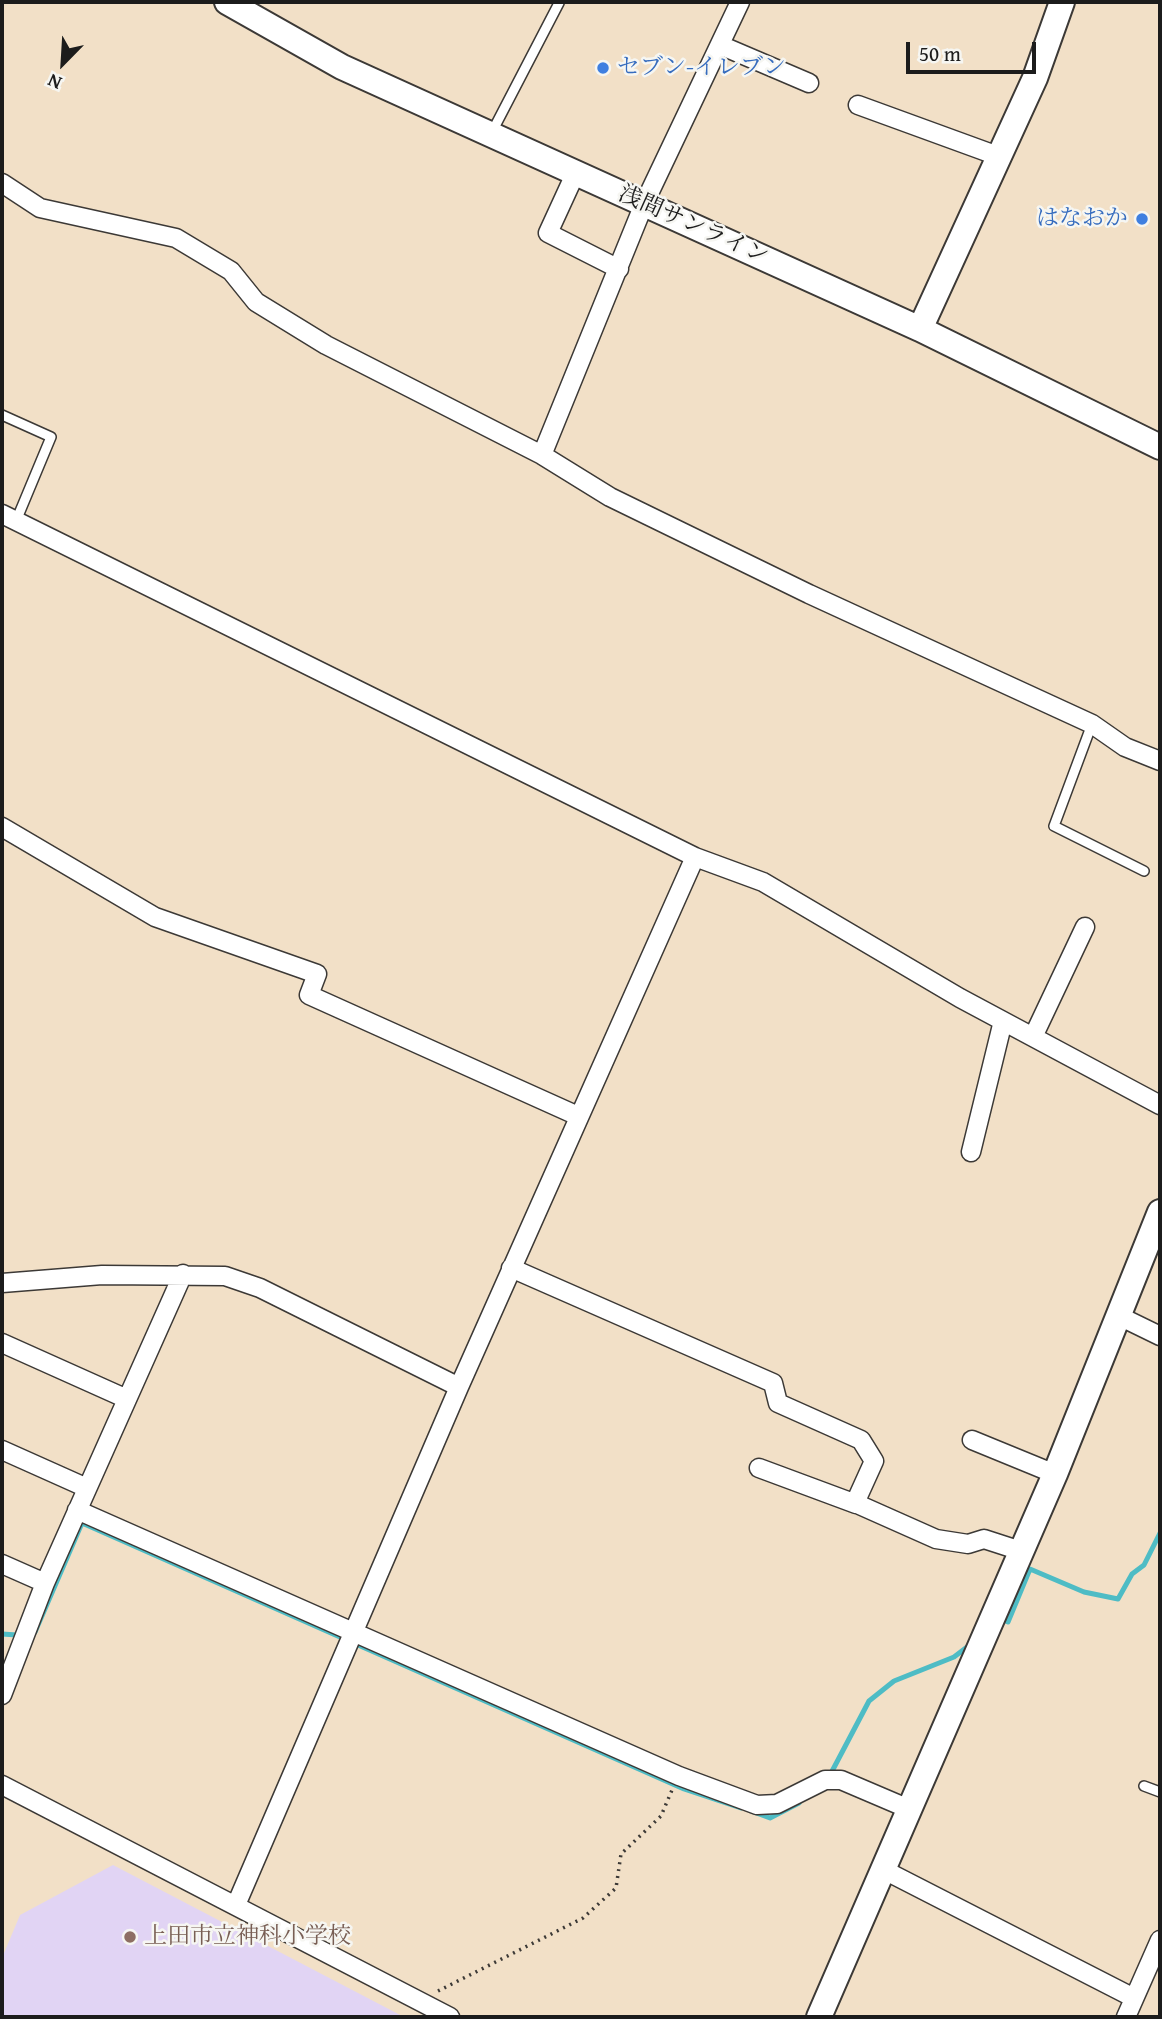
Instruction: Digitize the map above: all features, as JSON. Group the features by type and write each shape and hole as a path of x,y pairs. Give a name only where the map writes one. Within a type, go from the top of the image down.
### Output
{"street":[{"name":"浅間サンライン","path":"227,2 342,67 920,328 1160,447"},
{"path":"542,455 644,204 740,2"},
{"path":"920,328 1034,78 1062,2"},
{"path":"720,45 809,83"},
{"path":"858,106 999,156"},
{"path":"576,172 548,233 619,269"},
{"path":"2,183 40,208 176,238 231,271 256,302 326,345 542,455 610,497 883,629 1092,724 1125,747 1160,761"},
{"path":"9,518 695,857 763,882 1003,1021 1160,1105"},
{"path":"2,827 155,917 317,974 309,995 579,1116"},
{"path":"236,1905 511,1268 695,857"},
{"path":"1034,1037 1085,927"},
{"path":"971,1152 1003,1021"},
{"path":"818,2017 1055,1474 1119,1316 1156,1238 1160,1212"},
{"path":"511,1268 773,1383 778,1403 861,1440 874,1461 856,1504"},
{"path":"2,1695 45,1583 183,1274"},
{"path":"2,1283 102,1275 225,1276 260,1288 459,1387"},
{"path":"1119,1316 1160,1336"},
{"path":"2,1343 127,1399"},
{"path":"972,1440 1055,1474"},
{"path":"2,1450 87,1488"},
{"path":"759,1468 856,1504 936,1539 968,1544 984,1539 1021,1551"},
{"path":"77,1510 351,1634 679,1776 757,1805 777,1804 825,1780 841,1780 909,1809"},
{"path":"2,1564 45,1583"},
{"path":"2,1785 450,2017"},
{"path":"884,1870 1134,1998"},
{"path":"1126,2017 1134,1998 1155,1966 1160,1940"}],"lane":[{"path":"491,134 559,3"},
{"path":"2,415 51,437 9,518"},
{"path":"1092,724 1054,826 1144,871"},
{"path":"1144,1786 1160,1793"}],"path":[{"path":"422,2004 448,1984 497,1964 543,1936 583,1918 616,1888 621,1854 661,1816 679,1776"}],"shaded area":[{"name":"上田市立神科小学校","path":"113,1865 404,2017 2,2017 2,1958 20,1915"}],"waterway":[{"path":"35,1632 82,1523 684,1789 741,1808"},
{"path":"1001,1619 1008,1622 1030,1569 1084,1592 1118,1599 1132,1574 1144,1565 1160,1533"},
{"path":"2,1634 17,1635"},
{"path":"829,1777 869,1701 894,1681 954,1657 971,1644"},
{"path":"751,1811 770,1818 799,1803"}],"place":[{"name":"セブン-イレブン","path":"603,68"},
{"name":"はなおか","path":"1142,219"},
{"name":"上田市立神科小学校","path":"130,1937"}]}
